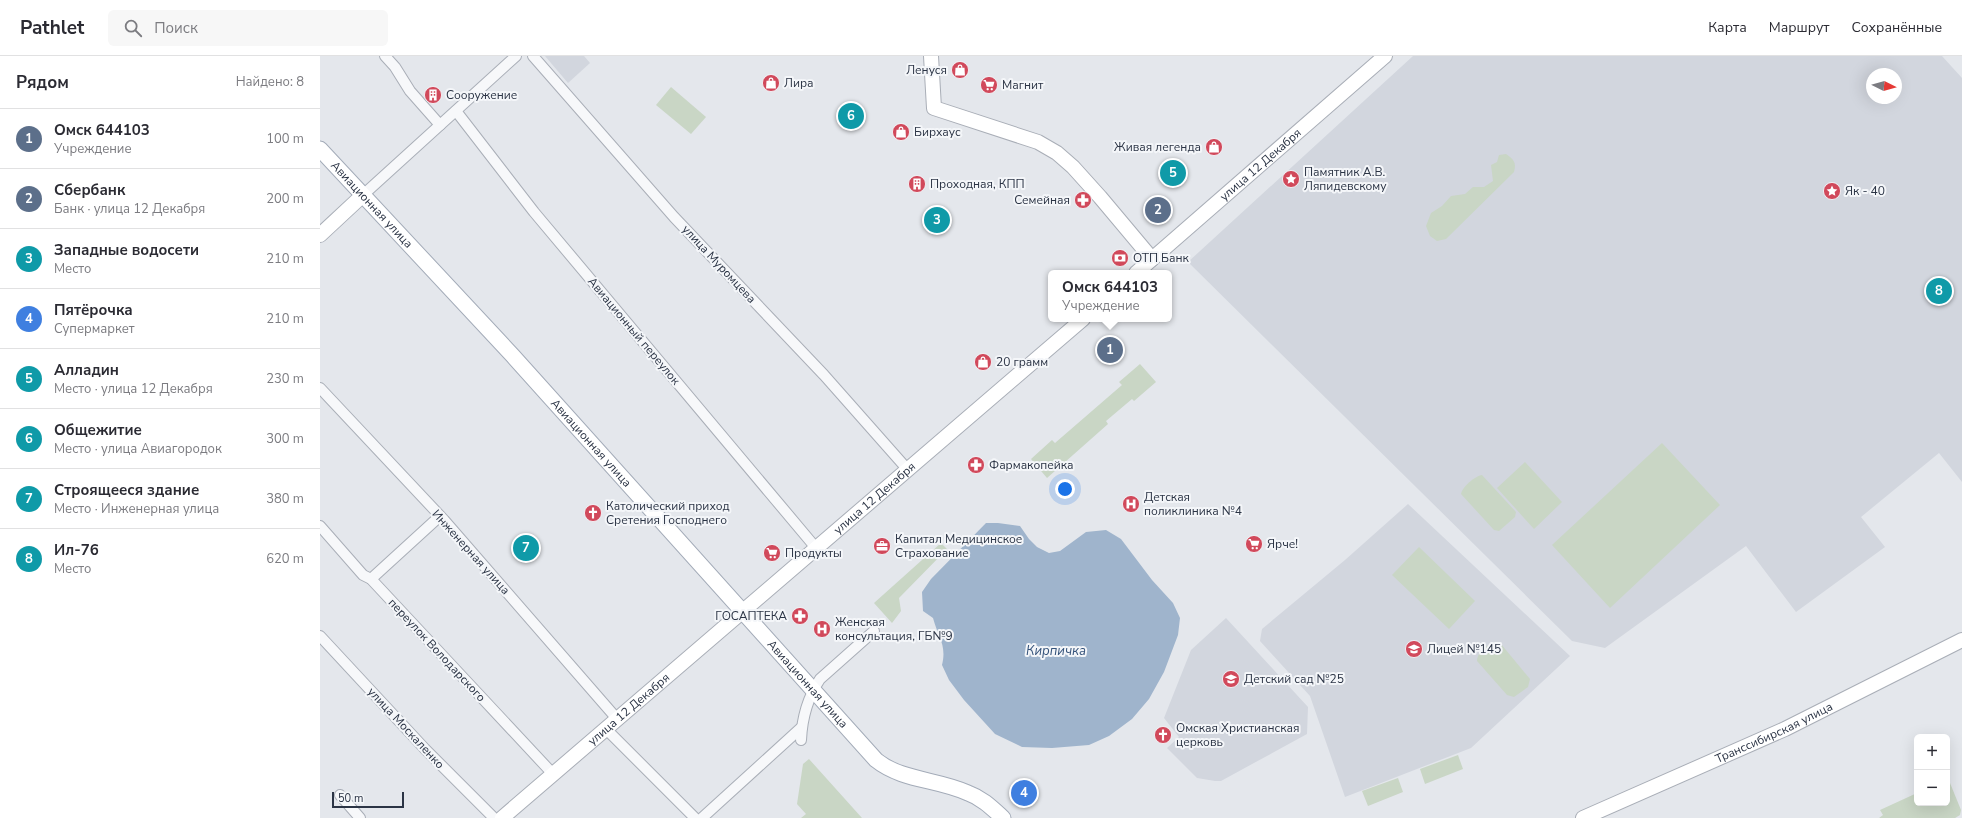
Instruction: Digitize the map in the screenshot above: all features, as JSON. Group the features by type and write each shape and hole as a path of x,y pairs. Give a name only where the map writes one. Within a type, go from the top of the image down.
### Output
{"main road":[{"path":"931,56 934,108 1038,142 1057,153 1074,167 1152,259"},
{"name":"улица 12 Декабря","path":"1139,270 1385,56"},
{"name":"Авиационная улица","path":"320,149 513,356 876,760 887,768 968,792 991,807 1003,818"},
{"path":"320,235 363,195"},
{"name":"улица 12 Декабря","path":"502,818 618,720 1080,322"},
{"name":"Транссибирская улица","path":"1583,818 1785,729 1962,640"}],"street":[{"path":"385,56 395,67 410,91 440,125"},
{"path":"363,195 516,56"},
{"name":"улица Муромцева","path":"533,56 674,217 824,375 908,470"},
{"name":"Авиационный переулок","path":"456,111 534,212 816,548"},
{"name":"Инженерная улица","path":"320,388 440,516 618,720"},
{"path":"371,580 440,516"},
{"name":"переулок Володарского","path":"320,526 363,575 371,580 554,774"},
{"path":"800,740 809,698 813,689 820,679 874,631"},
{"name":"улица Москаленко","path":"320,636 425,749 494,818"},
{"path":"702,818 802,727"},
{"path":"606,730 695,818"},
{"path":"340,795 360,818"}],"shaded area":[{"path":"545,56 584,56 590,63 568,83"},
{"path":"1413,56 1942,56 1962,78 1962,482 1939,453 1861,517 1885,547 1796,612 1746,546 1605,648 1572,641 1188,262"},
{"name":"Лицей №145","path":"1408,504 1570,656 1471,748 1345,797 1310,696 1260,641 1262,629 1345,560"},
{"name":"Детский сад №25","path":"1226,618 1308,707 1307,734 1221,781 1215,781 1197,778 1167,748 1179,737 1164,718 1191,650"}],"green space":[{"path":"671,87 706,117 691,134 656,105"},
{"path":"1506,154 1514,161 1514,172 1446,239 1437,241 1430,236 1426,226 1431,213 1442,206 1451,196 1465,194 1473,187 1484,187 1493,181 1491,165 1497,162 1499,155"},
{"path":"1290,173 1297,181 1292,186 1284,178"},
{"path":"1140,364 1156,382 1134,401 1132,399 1106,421 1108,424 1047,478 1031,459 1052,440 1055,443 1122,385 1119,382"},
{"path":"1662,443 1720,505 1610,608 1552,545"},
{"path":"1525,462 1562,502 1534,529 1497,488"},
{"path":"1482,475 1516,512 1515,517 1499,531 1494,530 1461,494 1469,482"},
{"path":"941,543 947,549 899,598 901,611 892,623 874,603"},
{"path":"1419,547 1475,601 1449,629 1392,575"},
{"path":"1496,642 1501,644 1530,679 1528,687 1514,697 1507,695 1477,661 1477,658 1484,649"},
{"path":"1458,755 1463,769 1425,784 1420,769"},
{"path":"809,759 862,818 801,818 806,814 797,804 803,764"},
{"path":"1398,778 1403,792 1368,806 1362,791"},
{"path":"1950,783 1961,810 1960,815 1955,818 1879,818 1883,815 1880,810 1914,794 1914,806 1950,806"}],"water":[{"name":"Кирпичка","path":"986,523 1020,526 1037,547 1049,553 1060,551 1086,532 1106,530 1121,539 1152,580 1173,603 1180,618 1178,635 1164,672 1149,699 1132,719 1109,736 1089,745 1052,748 1022,747 995,734 964,700 949,680 942,665 943,646 933,618 923,611 922,592 931,579"}],"place":[{"name":"Ленуся","path":"960,70"},
{"name":"Лира","path":"771,83"},
{"name":"Магнит","path":"989,85"},
{"name":"Сооружение","path":"433,95"},
{"name":"Общежитие","path":"851,116"},
{"name":"Бирхаус","path":"901,132"},
{"name":"Живая легенда","path":"1214,147"},
{"name":"Алладин","path":"1173,173"},
{"name":"Памятник А.В. Ляпидевскому","path":"1291,179"},
{"name":"Проходная, КПП","path":"917,184"},
{"name":"Як - 40","path":"1832,191"},
{"name":"Семейная","path":"1083,200"},
{"name":"Сбербанк","path":"1158,210"},
{"name":"Западные водосети","path":"937,220"},
{"name":"ОТП Банк","path":"1120,258"},
{"name":"Ил-76","path":"1939,291"},
{"name":"Омск 644103","path":"1110,350"},
{"name":"20 грамм","path":"983,362"},
{"name":"Фармакопейка","path":"976,465"},
{"name":"Детская поликлиника №4","path":"1131,504"},
{"name":"Католический приход Сретения Господнего","path":"593,513"},
{"name":"Ярче!","path":"1254,544"},
{"name":"Капитал Медицинское Страхование","path":"882,546"},
{"name":"Строящееся здание","path":"526,548"},
{"name":"Продукты","path":"772,553"},
{"name":"ГОСАПТЕКА","path":"800,616"},
{"name":"Женская консультация, ГБ№9","path":"822,629"},
{"name":"Лицей №145","path":"1414,649"},
{"name":"Детский сад №25","path":"1231,679"},
{"name":"Омская Христианская церковь","path":"1163,735"},
{"name":"Пятёрочка","path":"1024,793"}]}
